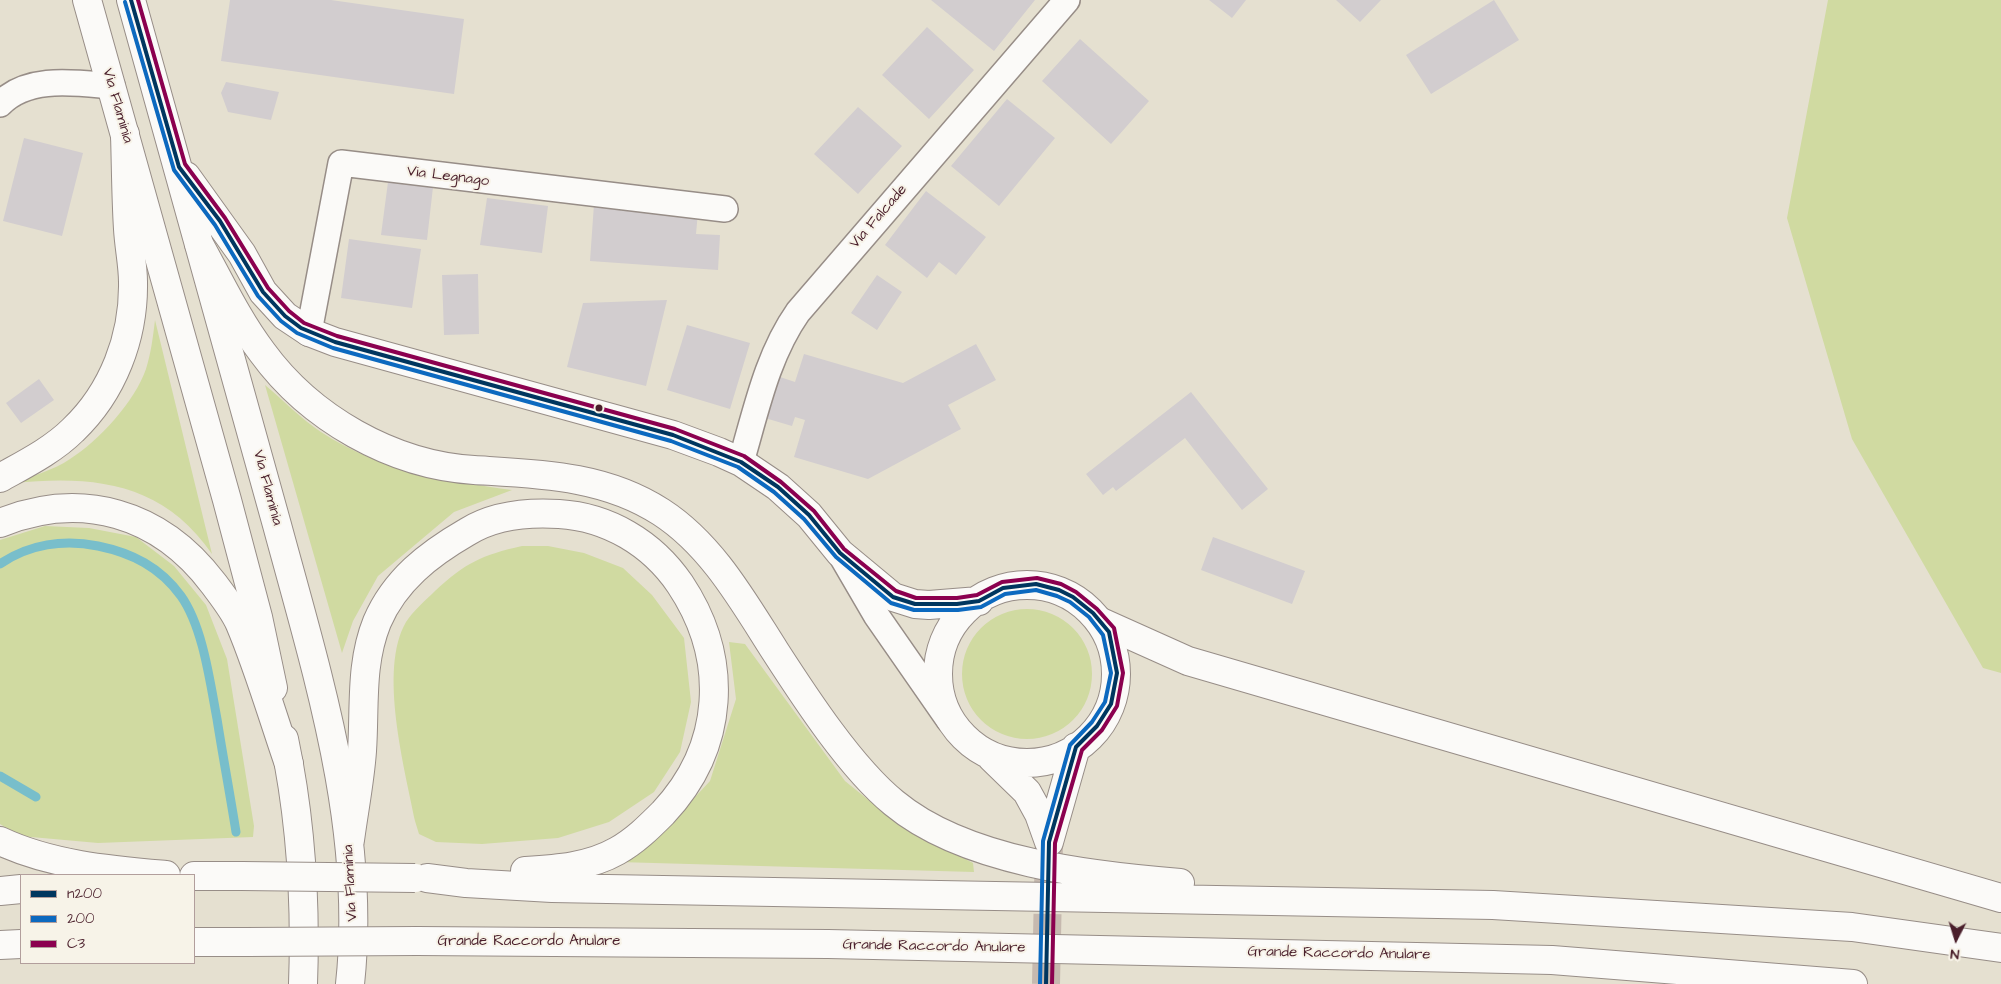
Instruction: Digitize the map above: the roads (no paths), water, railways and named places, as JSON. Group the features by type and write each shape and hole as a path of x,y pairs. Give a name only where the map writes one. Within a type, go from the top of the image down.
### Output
{"main road":[{"name":"Via Flaminia","path":"87,0 258,617 289,764"},
{"name":"Via Flaminia","path":"131,0 179,167 308,640 331,739 350,840 354,948 350,984"},
{"path":"0,478 64,438 82,421 106,388 126,344 131,320 133,280 128,231 125,134"},
{"path":"179,167 226,229 263,292 285,316 309,332 335,342 673,435 719,452 741,462 794,500 810,515 840,553 885,592 903,601 929,605 979,601"},
{"path":"199,244 246,328 263,354 295,389 347,429 391,451 445,467 545,474 588,480 634,496 662,512 688,533 727,577 781,660 844,748 891,801 926,824 983,849 1065,871 1150,881 1493,905 1852,927 2001,948"},
{"path":"0,524 20,515 74,507 112,513 147,524 195,559 240,622 289,764 300,838 305,912 302,984"},
{"path":"195,876 421,878 561,869 589,862 615,852 632,841 674,801 687,784 697,767 711,725 715,683 708,642 693,604 671,571 651,551 633,537 590,519 570,515 543,513 497,519 476,526 440,547 404,578 378,620 365,665 362,752 350,840"},
{"path":"991,757 1010,763 1033,764 1056,758 1076,747 1097,726 1106,713 1115,690 1116,658 1109,632 1102,622 1073,597 1059,590 1036,584 1003,588 979,601 960,617 941,648 937,684 942,706 949,720 966,741 991,757 1028,792 1039,814 1049,842 1076,747"},
{"path":"1102,622 1188,662 2001,898"},
{"path":"0,841 64,861 116,870 156,874"},
{"path":"421,878 466,883 552,888 1493,905"},
{"path":"0,891 20,889"},
{"name":"Grande Raccordo Anulare","path":"195,942 416,941 837,945 1533,959 1716,971 1853,984"},
{"path":"0,945 20,944"}],"street":[{"name":"Via Falcade","path":"741,462 766,376 789,324 1067,0"},
{"path":"0,104 20,89 42,84 62,83 112,86"},
{"name":"Via Legnago","path":"309,332 341,163 725,209"},
{"path":"840,553 872,608 949,720"}],"waterway":[{"path":"0,564 23,552 47,545 60,543 85,544 110,549 134,557 154,569 173,586 189,609 205,655 236,832"},
{"path":"0,776 36,797"}],"tunnel":[{"path":"1046,984 1049,844"}]}
